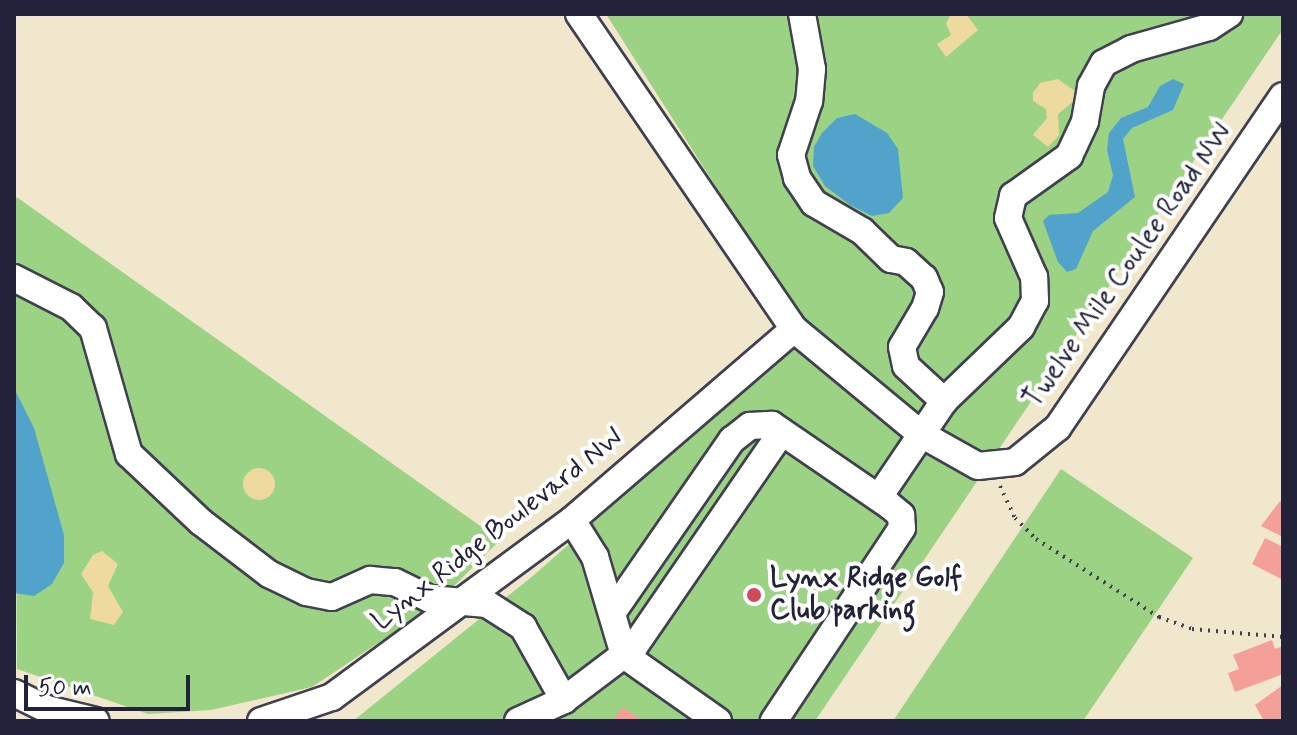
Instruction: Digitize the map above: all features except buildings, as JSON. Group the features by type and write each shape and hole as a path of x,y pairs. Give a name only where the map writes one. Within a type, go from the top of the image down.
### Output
{"street":[{"path":"579,14 794,329 921,434 978,466 1004,463"},
{"path":"802,14 812,69 809,101 791,155 797,178 814,203 862,231 891,259 906,262 924,278 930,292 925,308 902,347 906,366 944,401"},
{"path":"879,497 944,401 1021,327 1035,301 1034,277 1008,218 1013,196 1069,156 1085,121 1091,86 1104,63 1131,49 1209,27 1229,14"},
{"name":"Twelve Mile Coulee Road NW","path":"1004,463 1058,427 1283,96"},
{"path":"14,278 71,307 93,328 129,454 167,494 269,574 332,597 370,580 395,582 430,599 487,604 523,627 564,700"},
{"name":"Lynx Ridge Boulevard NW","path":"261,721 332,697 572,520 794,329"},
{"path":"612,613 732,440 761,423 782,432 879,497 901,515 902,528 774,721"},
{"path":"518,721 564,700 624,655 654,624 782,432"},
{"path":"572,520 595,557 624,655 718,721"},
{"path":"14,693 47,709 96,721"}],"path":[{"path":"1004,463 1015,518 1067,562 1108,587 1192,629 1283,637"}],"green space":[{"path":"606,14 1283,14 1283,29 815,721 353,721 534,575 813,329 781,289"},
{"path":"14,197 500,540 435,605 312,687 211,710 148,714 17,669"},
{"path":"1061,469 1193,558 1083,721 893,721"}],"sand":[{"path":"966,14 978,30 946,57 937,44 951,35 946,23 950,16"},
{"path":"1058,79 1075,91 1075,100 1058,114 1059,135 1048,147 1033,135 1047,118 1046,109 1033,101 1033,93 1040,83"},
{"path":"259,468 271,472 275,484 271,496 259,500 247,496 243,484 247,472"},
{"path":"102,551 118,564 108,586 123,612 114,625 90,619 93,592 81,574 93,555"}],"water":[{"path":"1173,79 1184,84 1173,110 1132,128 1123,139 1135,197 1093,231 1076,269 1067,272 1058,262 1043,221 1049,215 1078,213 1108,192 1113,175 1107,150 1109,133 1121,118 1148,107 1160,86"},
{"path":"855,114 887,133 898,149 903,198 889,213 872,216 850,205 825,186 813,166 814,147 822,133 837,118"},
{"path":"14,388 34,428 64,535 64,563 52,584 34,596 14,593"}],"place":[{"name":"Lynx Ridge Golf Club parking","path":"754,595"}]}
